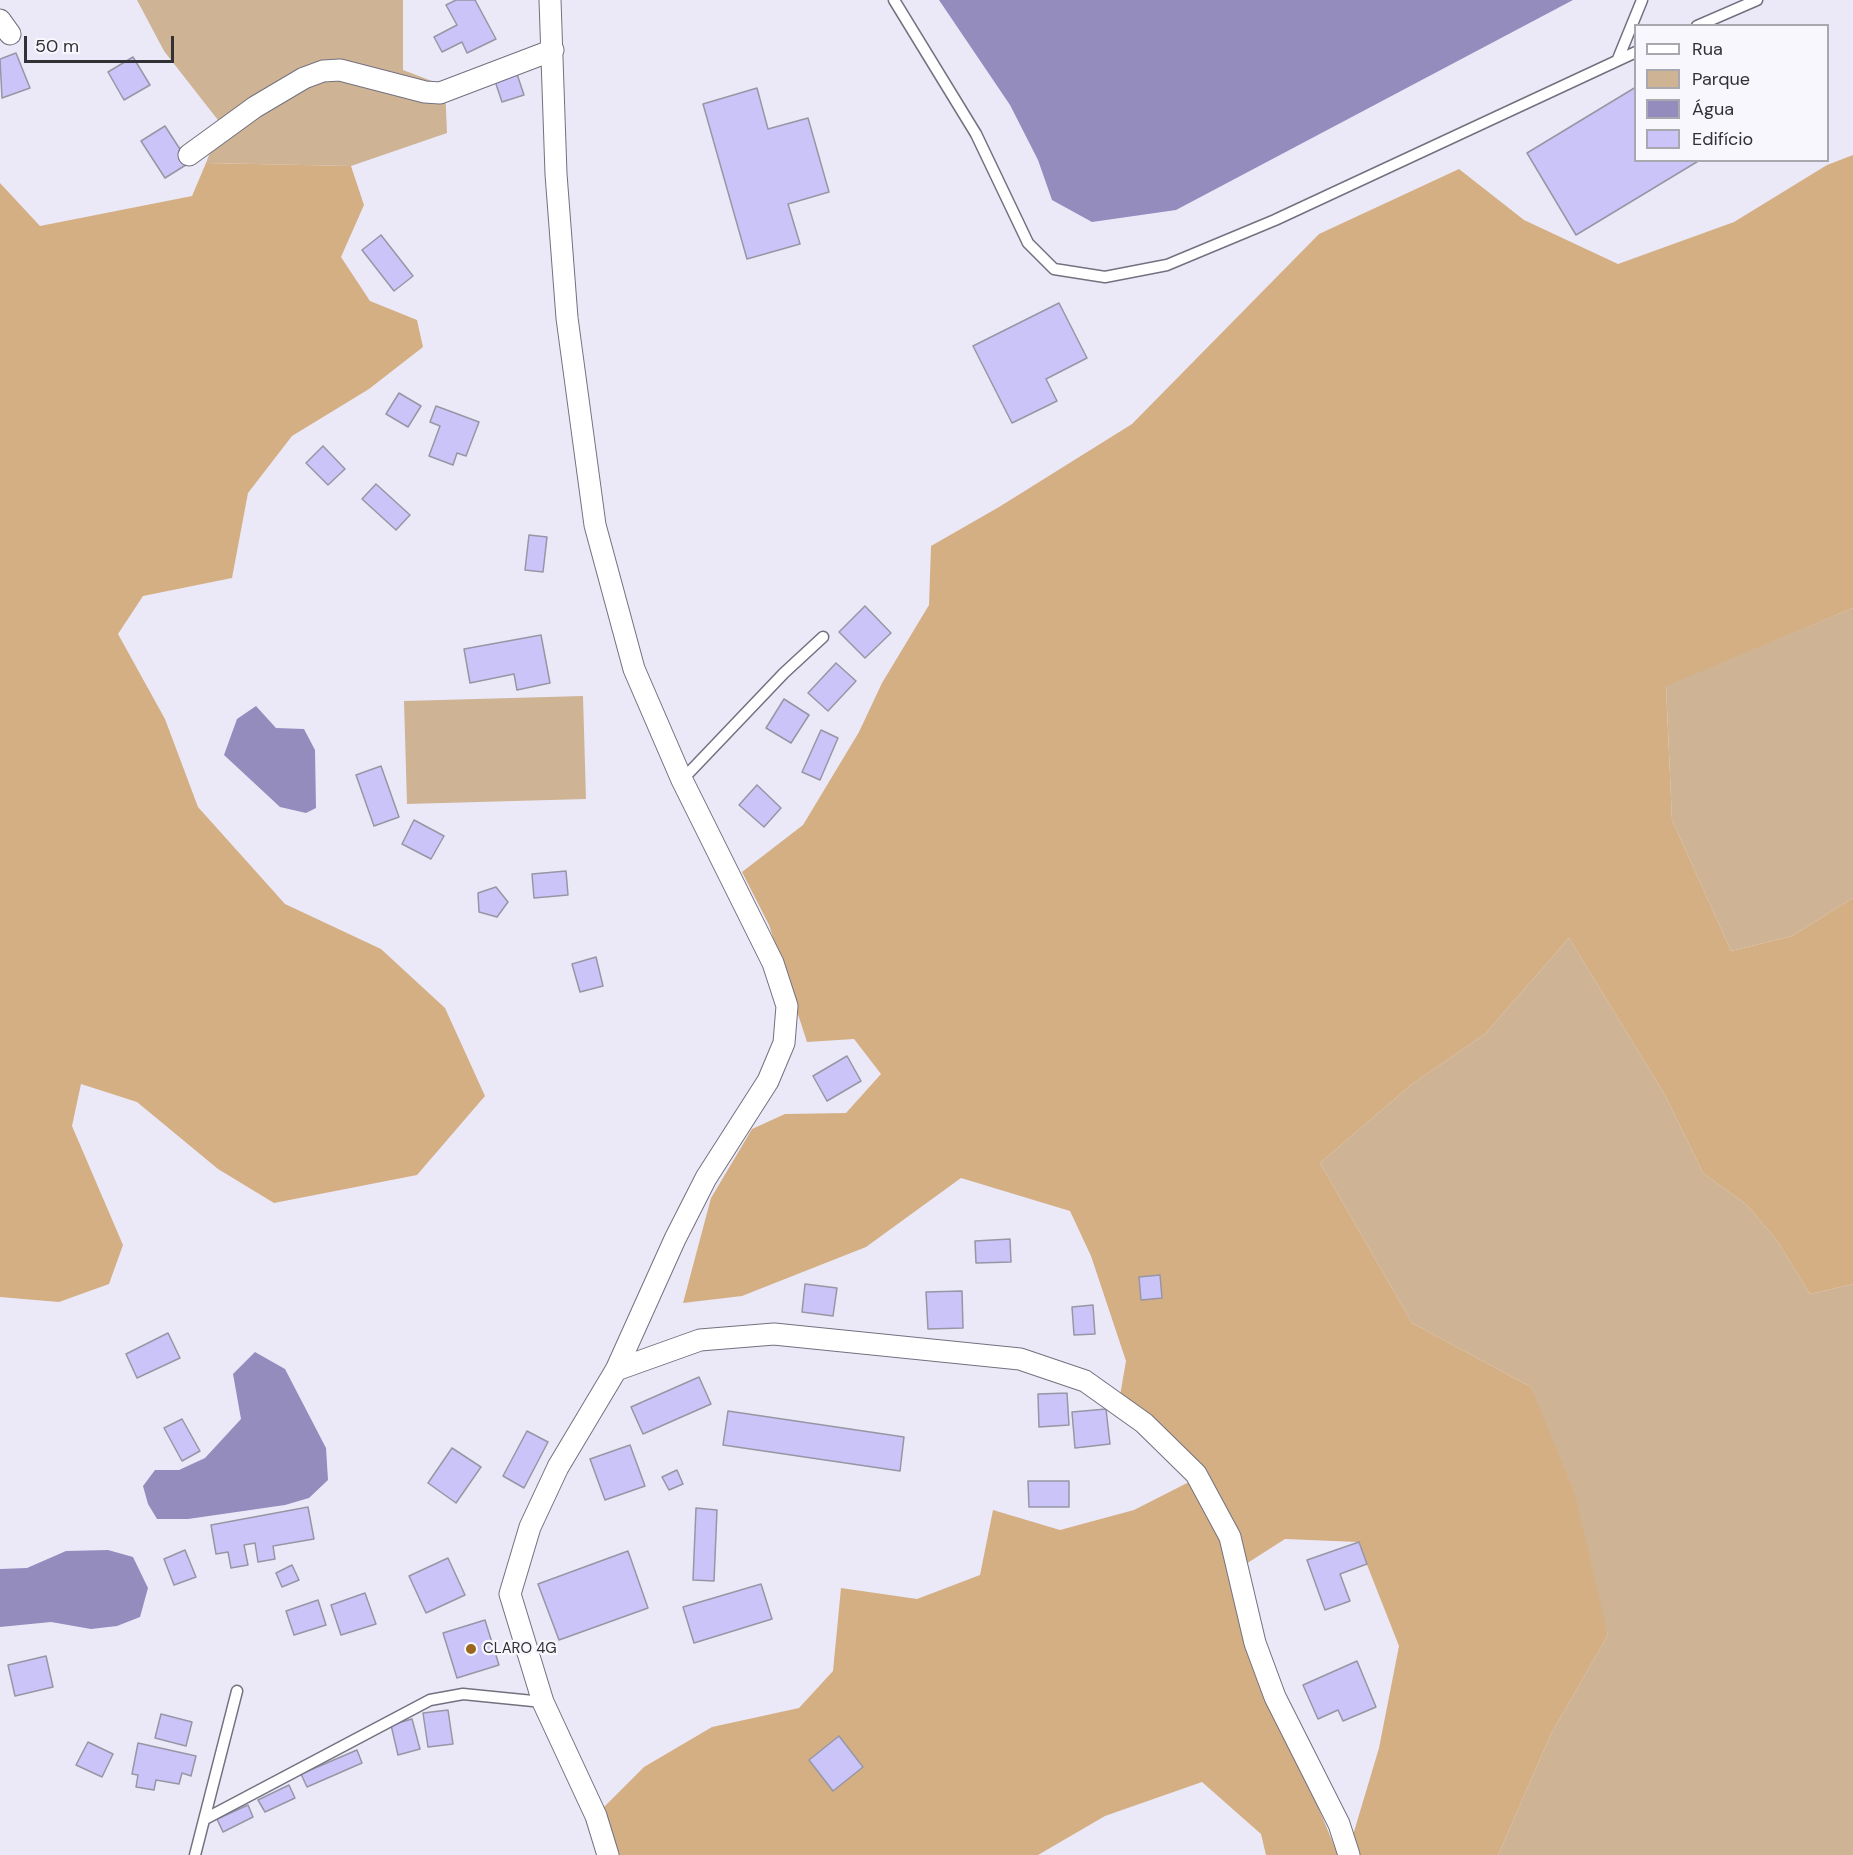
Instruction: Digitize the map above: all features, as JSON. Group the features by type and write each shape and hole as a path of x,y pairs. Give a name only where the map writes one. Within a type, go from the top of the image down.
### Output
{"street":[{"path":"550,0 556,174 567,318 595,525 634,669 682,780 773,963 787,1006 784,1043 768,1081 700,1189 616,1370 558,1467 530,1527 510,1594 543,1702 596,1816 608,1855"},
{"path":"189,155 255,107 304,78 323,71 340,70 425,92 440,93 553,50"},
{"path":"616,1370 700,1340 774,1334 1020,1359 1085,1381 1144,1423 1196,1474 1230,1537 1255,1642 1275,1697 1339,1824 1350,1855"}],"lane":[{"path":"894,0 976,134 1028,243 1054,269 1105,277 1167,265 1275,220 1634,52"},
{"path":"1618,59 1642,0"},
{"path":"1702,24 1757,0"},
{"path":"682,780 823,637"},
{"path":"195,1855 237,1691"},
{"path":"205,1819 430,1700 463,1694 543,1702"}],"green space":[{"path":"137,0 403,0 403,70 445,86 447,133 351,166 206,163 221,124 164,51"},
{"path":"1853,608 1853,898 1792,936 1731,951 1672,820 1666,685"},
{"path":"583,696 586,799 407,804 404,701"},
{"path":"1569,938 1665,1095 1703,1173 1747,1205 1778,1242 1810,1294 1853,1284 1853,1855 1498,1855 1551,1734 1608,1635 1531,1387 1412,1323 1320,1163 1412,1084 1485,1034"}],"shaded area":[{"path":"1853,155 1853,608 1666,686 1672,820 1731,951 1792,936 1853,898 1853,1284 1810,1294 1778,1242 1747,1205 1703,1173 1665,1095 1569,938 1485,1034 1412,1084 1320,1163 1412,1323 1531,1387 1575,1494 1608,1635 1551,1734 1498,1855 1347,1855 1379,1748 1399,1646 1358,1542 1285,1539 1235,1571 1302,1768 1338,1855 1266,1855 1261,1834 1202,1782 1105,1816 1038,1855 613,1855 601,1810 644,1767 712,1727 799,1708 833,1671 841,1588 917,1599 980,1575 993,1510 1060,1530 1134,1510 1193,1480 1117,1413 1126,1361 1091,1256 1070,1211 961,1178 866,1247 742,1296 683,1303 711,1198 752,1129 785,1114 846,1113 881,1074 854,1039 807,1042 769,925 742,872 803,825 859,732 882,683 929,605 931,546 999,507 1132,424 1319,234 1459,169 1524,220 1618,264 1734,222 1827,165"},
{"path":"206,163 351,166 364,205 341,257 370,301 417,320 423,347 369,389 292,436 248,493 232,578 143,596 118,634 165,719 198,807 285,904 381,949 445,1008 485,1096 417,1175 274,1203 218,1169 137,1102 81,1084 72,1126 123,1245 109,1284 59,1302 0,1297 0,183 40,226 192,196"}],"water":[{"path":"939,0 1573,0 1176,210 1092,222 1052,200 1038,160 1010,105"},
{"path":"256,706 276,728 304,729 315,750 316,808 306,813 280,807 224,755 237,719"},
{"path":"255,1352 285,1369 326,1448 328,1480 309,1498 285,1505 188,1519 157,1519 148,1504 143,1486 155,1470 179,1470 205,1458 241,1419 233,1374"},
{"path":"108,1550 133,1557 148,1588 140,1617 117,1626 91,1629 51,1622 0,1627 0,1569 27,1568 66,1551"}],"building":[{"path":"456,0 475,0 496,39 467,53 462,42 442,52 434,37 457,25 446,5"},
{"path":"16,53 30,88 2,98 0,59"},
{"path":"133,57 150,85 124,100 108,72"},
{"path":"515,68 524,95 502,102 493,75"},
{"path":"757,88 768,129 808,118 829,192 788,204 800,244 747,259 703,104"},
{"path":"1634,88 1634,162 1697,162 1576,235 1527,153"},
{"path":"165,126 189,163 165,178 141,141"},
{"path":"381,235 413,276 394,291 362,250"},
{"path":"1059,303 1087,358 1046,379 1057,401 1012,423 973,346"},
{"path":"399,393 421,406 408,427 386,414"},
{"path":"436,406 479,422 466,456 457,453 453,465 429,456 440,426 430,422"},
{"path":"323,446 345,469 328,485 306,463"},
{"path":"376,484 410,515 396,530 362,499"},
{"path":"529,535 547,537 543,572 525,570"},
{"path":"865,606 891,633 865,658 839,632"},
{"path":"541,635 550,683 517,690 514,674 470,683 464,649"},
{"path":"836,663 856,681 828,711 808,693"},
{"path":"784,699 809,715 791,743 766,728"},
{"path":"821,730 838,738 820,780 802,772"},
{"path":"381,766 399,817 374,826 356,775"},
{"path":"757,785 781,808 764,827 739,805"},
{"path":"414,820 444,836 431,859 402,844"},
{"path":"566,871 568,895 534,898 532,874"},
{"path":"496,887 508,902 497,917 479,912 478,893"},
{"path":"596,957 603,986 580,992 572,964"},
{"path":"847,1056 861,1081 827,1101 813,1076"},
{"path":"1010,1239 1011,1262 976,1263 975,1241"},
{"path":"1160,1275 1162,1298 1141,1300 1139,1277"},
{"path":"805,1284 837,1288 833,1316 802,1312"},
{"path":"962,1291 963,1328 928,1329 926,1292"},
{"path":"1093,1305 1095,1334 1074,1335 1072,1307"},
{"path":"168,1333 180,1358 137,1378 126,1354"},
{"path":"699,1377 711,1404 643,1434 631,1407"},
{"path":"1067,1393 1069,1425 1039,1427 1038,1394"},
{"path":"1106,1409 1110,1444 1075,1448 1072,1412"},
{"path":"728,1411 904,1437 900,1471 723,1445"},
{"path":"182,1419 200,1451 182,1461 164,1428"},
{"path":"527,1431 548,1442 524,1488 503,1476"},
{"path":"630,1445 645,1486 605,1500 590,1459"},
{"path":"452,1448 481,1467 456,1503 428,1483"},
{"path":"677,1470 683,1484 669,1490 662,1477"},
{"path":"1028,1481 1069,1481 1069,1507 1029,1507"},
{"path":"308,1507 314,1539 273,1546 275,1559 258,1562 255,1543 244,1545 248,1565 231,1568 228,1552 216,1554 211,1525"},
{"path":"696,1508 717,1510 714,1581 693,1580"},
{"path":"1359,1542 1367,1564 1340,1574 1350,1601 1325,1610 1307,1560"},
{"path":"185,1550 196,1577 174,1585 164,1559"},
{"path":"628,1551 648,1608 559,1640 538,1584"},
{"path":"448,1558 465,1595 426,1613 409,1576"},
{"path":"292,1565 299,1580 282,1587 276,1573"},
{"path":"761,1584 772,1619 694,1643 683,1607"},
{"path":"365,1593 376,1624 341,1635 331,1605"},
{"path":"318,1600 326,1625 294,1635 286,1611"},
{"name":"CLARO 4G","path":"485,1620 499,1665 457,1678 443,1633"},
{"path":"46,1656 53,1687 15,1696 8,1665"},
{"path":"1357,1661 1376,1707 1343,1721 1338,1710 1318,1719 1303,1685"},
{"path":"448,1710 453,1744 428,1747 423,1713"},
{"path":"161,1714 192,1722 186,1746 155,1738"},
{"path":"412,1719 420,1749 398,1755 391,1725"},
{"path":"839,1736 863,1767 833,1791 809,1760"},
{"path":"88,1742 113,1754 102,1777 76,1765"},
{"path":"138,1743 196,1756 191,1776 182,1773 179,1784 156,1780 154,1790 136,1787 138,1775 132,1774"},
{"path":"357,1750 362,1763 307,1787 301,1774"},
{"path":"289,1785 295,1798 265,1812 258,1800"},
{"path":"248,1805 253,1817 223,1832 217,1819"}],"place":[{"name":"CLARO 4G","path":"471,1649"}]}
